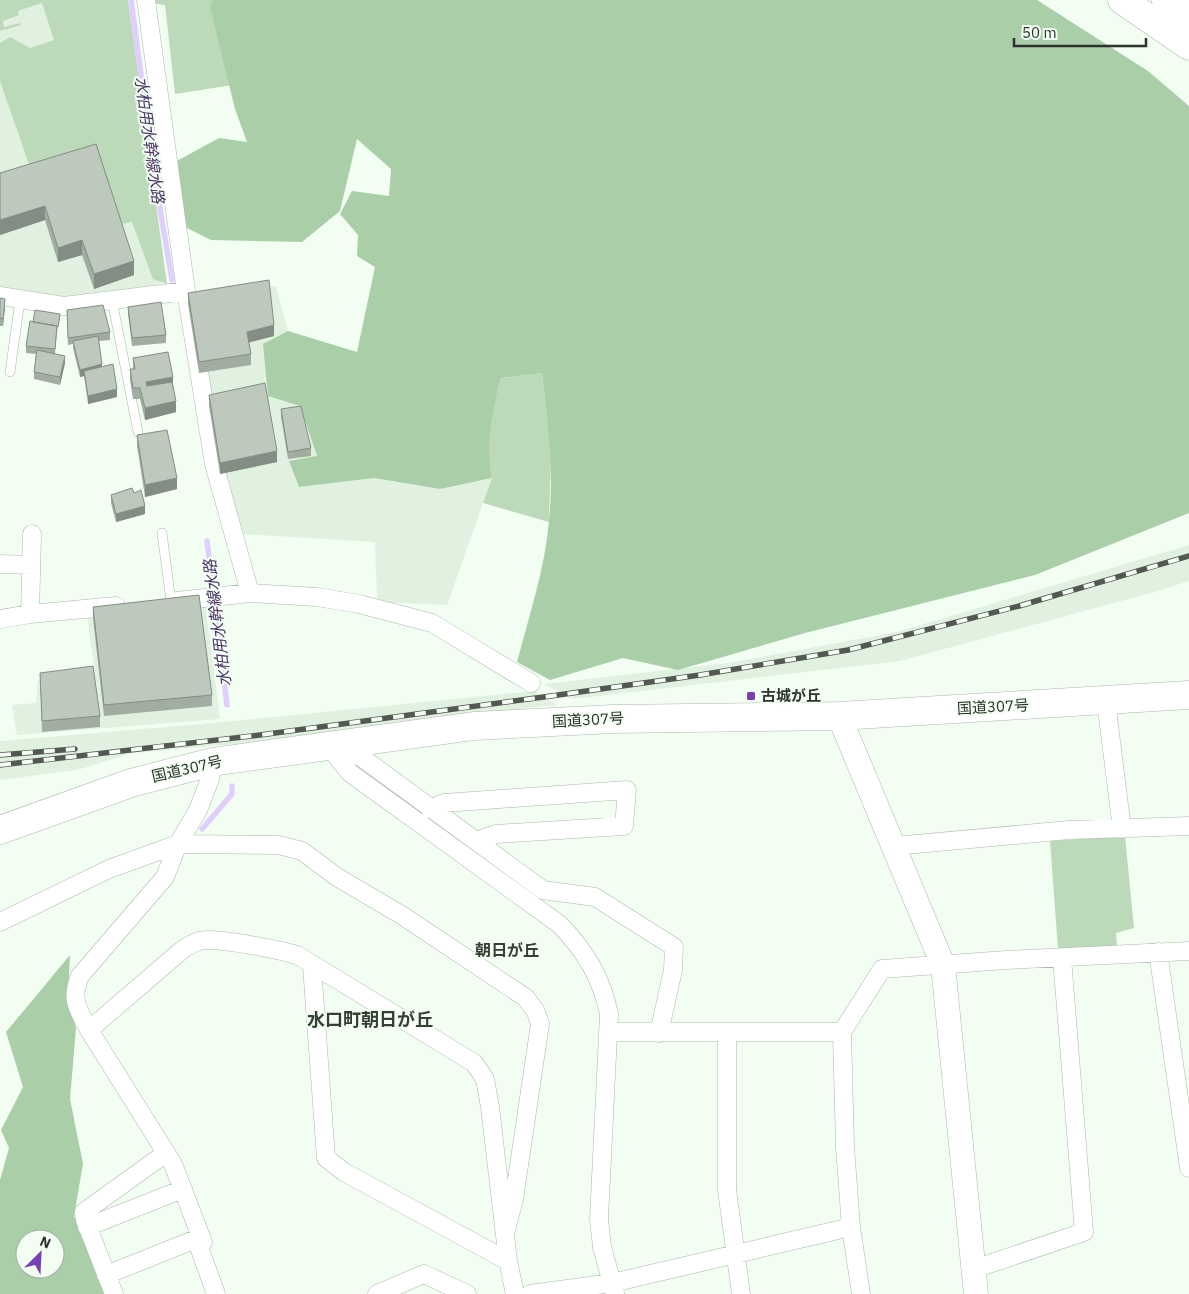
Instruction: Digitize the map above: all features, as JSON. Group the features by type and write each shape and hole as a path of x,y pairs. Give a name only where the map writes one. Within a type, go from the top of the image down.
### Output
{"highway":[{"path":"1122,0 1189,46"},
{"path":"1166,0 1189,16"},
{"name":"国道307号","path":"0,830 131,783 212,762 474,726 613,718 839,716 1189,695"}],"street":[{"path":"146,0 186,291 214,464 250,593"},
{"path":"0,296 64,306 186,291"},
{"path":"30,614 32,534"},
{"path":"0,564 31,565"},
{"path":"152,604 250,593 317,597 359,604 432,623 531,683"},
{"path":"0,619 30,614 134,605"},
{"path":"1106,701 1122,829"},
{"path":"839,716 943,965 976,1294"},
{"path":"328,746 361,757 543,890 595,897 674,947 672,970 659,1033"},
{"path":"328,746 350,773 559,924 578,943 600,982 606,997 609,1014 609,1032 599,1219 602,1247 614,1288"},
{"path":"212,762 210,779 198,810 178,844 165,877 80,976 75,988 74,997 89,1030 173,1164 201,1237 202,1242 199,1246 216,1294"},
{"path":"430,808 444,803 627,790 624,826 496,834 477,841"},
{"path":"894,846 1069,830 1189,826"},
{"path":"0,922 109,868 178,844 280,845 302,852 337,877 403,916 526,998 536,1012 540,1024 514,1199 505,1234"},
{"path":"89,1030 192,943 206,940 282,951 297,955 312,966 474,1063 484,1079 490,1107 508,1261 516,1294"},
{"path":"861,1294 851,1227 845,1147 842,1032 882,969 1189,951"},
{"path":"1158,952 1189,1168"},
{"path":"974,1269 1084,1232 1062,958"},
{"path":"312,966 326,1158 344,1172 508,1261"},
{"path":"609,1032 842,1032"},
{"path":"727,1033 727,1190 734,1254 741,1294"},
{"path":"114,1294 87,1227 84,1212 166,1153"},
{"path":"87,1227 183,1189"},
{"path":"530,1294 614,1288 734,1254 851,1227"},
{"path":"106,1275 201,1237"},
{"path":"377,1294 424,1274 467,1294"}],"lane":[{"path":"10,372 20,300"},
{"path":"112,300 138,432"},
{"path":"162,533 171,602"}],"shaded area":[{"path":"0,0 124,0 161,284 63,298 0,287"},
{"path":"0,0 128,0 167,284 153,279 132,222 122,224 98,156 33,176 0,81 0,43 10,37 30,48 54,40 42,3 18,11 19,15 3,21 4,27 20,23 21,25 0,31"},
{"path":"151,0 214,0 233,85 175,94 165,5 152,3"},
{"path":"276,286 288,331 263,345 300,406 317,457 299,487 374,478 440,489 492,478 447,605 377,602 375,542 241,534 222,464 192,294"},
{"path":"542,373 551,450 549,522 483,503 492,478 488,458 489,424 501,378"},
{"path":"1189,545 1189,581 900,661 573,699 544,684 728,663 897,632"},
{"path":"205,602 220,719 17,735 12,705 36,703 38,680 95,675 87,616"},
{"path":"534,691 557,705 453,716 271,741 133,753 77,770 0,780 0,741 213,723"},
{"path":"1125,836 1134,928 1116,933 1117,947 1058,949 1050,841"}],"green space":[{"path":"213,0 1037,0 1148,71 1189,106 1189,513 1035,575 805,633 678,670 623,658 550,680 517,662 540,574 549,521 551,465 542,373 501,378 492,416 489,440 492,478 440,489 374,478 299,487 289,461 317,456 300,406 268,396 263,344 288,331 357,352 375,267 357,256 358,235 340,214 352,191 389,196 391,169 357,139 340,211 302,242 211,240 183,226 175,162 219,138 247,142 235,109 210,7"},
{"path":"70,955 68,996 76,1028 70,1099 83,1164 74,1216 104,1294 0,1294 0,1180 9,1148 1,1130 23,1087 6,1032"}],"building":[{"path":"96,144 134,261 94,274 82,240 58,248 45,206 0,220 0,173"},
{"path":"269,280 274,325 247,332 251,354 199,362 188,293"},
{"path":"0,298 5,299 3,319 0,318"},
{"path":"161,302 166,335 132,338 128,307"},
{"path":"103,305 110,332 68,338 67,310"},
{"path":"35,310 60,314 58,327 33,322"},
{"path":"30,321 57,326 55,349 26,346"},
{"path":"98,336 102,364 80,370 73,341"},
{"path":"37,350 65,356 60,377 34,372"},
{"path":"168,352 173,377 146,382 147,386 172,382 176,401 145,408 140,388 133,388 130,369 135,369 133,358"},
{"path":"113,364 117,389 88,396 84,371"},
{"path":"265,383 277,451 220,463 209,395"},
{"path":"301,406 311,448 288,452 281,409"},
{"path":"167,430 177,478 145,485 137,435"},
{"path":"132,488 134,493 141,490 145,506 116,514 111,495"},
{"path":"199,595 212,695 104,705 93,607"},
{"path":"93,666 100,716 42,721 40,673"}],"waterway":[{"name":"水柏用水幹線水路","path":"131,0 153,167 172,280"},
{"name":"水柏用水幹線水路","path":"207,541 227,705"},
{"path":"202,829 232,794 232,786"}],"railway":[{"path":"0,765 260,735 551,696 700,675 848,650 1019,606 1189,556"},
{"path":"0,755 75,749"}],"place":[{"name":"古城が丘","path":"751,696"}],"district":[{"name":"朝日が丘","path":"507,950"},
{"name":"水口町朝日が丘","path":"370,1020"}]}
